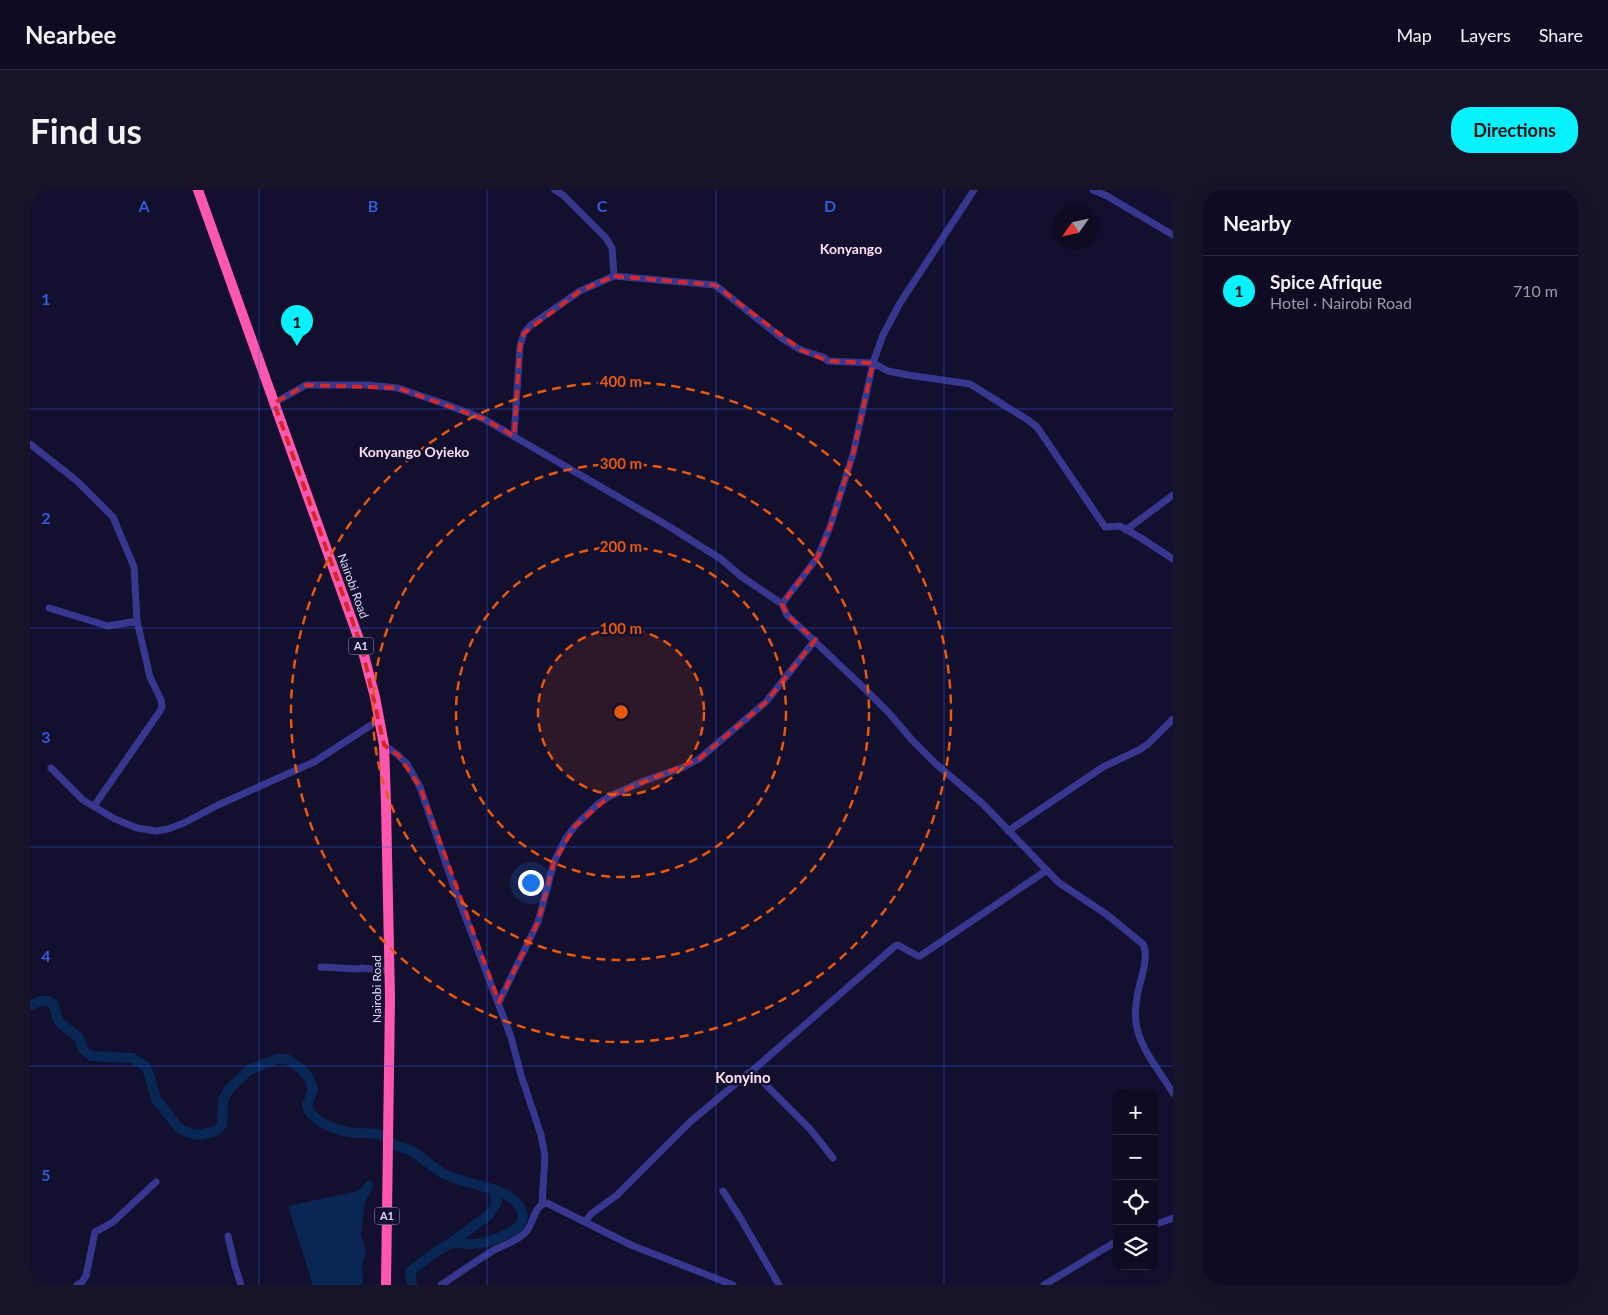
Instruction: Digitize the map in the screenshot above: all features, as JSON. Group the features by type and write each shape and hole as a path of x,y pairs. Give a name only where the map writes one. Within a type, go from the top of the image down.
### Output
{"highway":[{"name":"Nairobi Road","path":"198,190 362,648 375,697 384,745 390,971 386,1285"}],"street":[{"path":"555,190 563,195 606,238 612,248 614,276"},
{"path":"782,604 817,558 830,527 853,454 873,363 883,334 900,303 974,190"},
{"path":"1093,190 1107,196 1173,235"},
{"path":"514,436 520,346 524,332 531,325 580,291 614,276 715,285 783,339 801,350 823,357 828,361 873,363 888,371 908,376 970,384 1037,427 1101,522 1108,528 1117,526 1126,530 1173,560"},
{"path":"274,403 306,385 368,385 398,388 484,419 710,551 782,604 787,615 889,713 936,764 983,804 1062,885 1106,914 1143,944 1146,950 1146,957 1137,999 1138,1032 1153,1064 1173,1093"},
{"path":"30,444 77,481 113,517 134,567 137,621 150,677 161,700 162,707 160,711 94,806"},
{"path":"1126,530 1173,495"},
{"path":"49,608 108,626 137,621"},
{"path":"499,1002 538,922 554,862 566,838 575,826 598,804 610,796 644,781 684,767 699,759 766,702 815,640"},
{"path":"1008,831 1103,766 1143,747 1173,719"},
{"path":"51,768 84,800 114,819 137,828 156,831 184,823 218,805 314,762 379,720"},
{"path":"384,745 407,764 420,786 454,886 499,1002 541,1135 545,1156 542,1204"},
{"path":"586,1221 592,1214 617,1195 690,1122 752,1071 895,946 898,945 920,956 1047,870"},
{"path":"321,967 390,971"},
{"path":"752,1071 810,1129 833,1158"},
{"path":"77,1285 86,1276 95,1232 113,1222 156,1182"},
{"path":"723,1191 779,1285"},
{"path":"441,1285 491,1252 520,1237 526,1232 538,1208 542,1204 547,1203 631,1245 732,1285"},
{"path":"1158,1224 1173,1218"},
{"path":"228,1236 241,1285"},
{"path":"1044,1285 1113,1243"}],"highlighted area":[{"path":"614,276 715,285 801,350 828,361 873,363 853,454 830,527 817,558 782,604 787,615 815,640 766,702 699,759 610,796 575,826 554,862 538,922 499,1002 420,787 398,755 384,745 362,648 274,403 306,385 398,388 484,419 514,436 520,346 524,333 580,291"}],"water":[{"path":"368,1180 374,1184 364,1205 361,1235 366,1250 362,1268 362,1285 313,1285 288,1206 358,1191"}],"waterway":[{"path":"30,1005 41,1001 49,1001 54,1005 60,1023 79,1038 83,1049 91,1056 132,1058 145,1066 156,1099 178,1127 184,1131 197,1135 216,1131 222,1125 223,1100 229,1089 249,1070 277,1059 287,1059 309,1078 313,1089 307,1106 315,1118 321,1122 344,1131 381,1135 397,1146 415,1153 450,1177 507,1195 522,1210 523,1216 518,1227 499,1238 478,1244 454,1243 444,1247 410,1272 412,1285"},
{"path":"449,1244 489,1215 497,1202 494,1190"}],"place":[{"name":"Spice Afrique","path":"297,346"}],"district":[{"name":"Konyango","path":"851,249"},
{"name":"Konyango Oyieko","path":"414,452"},
{"name":"Konyino","path":"743,1078"}]}
